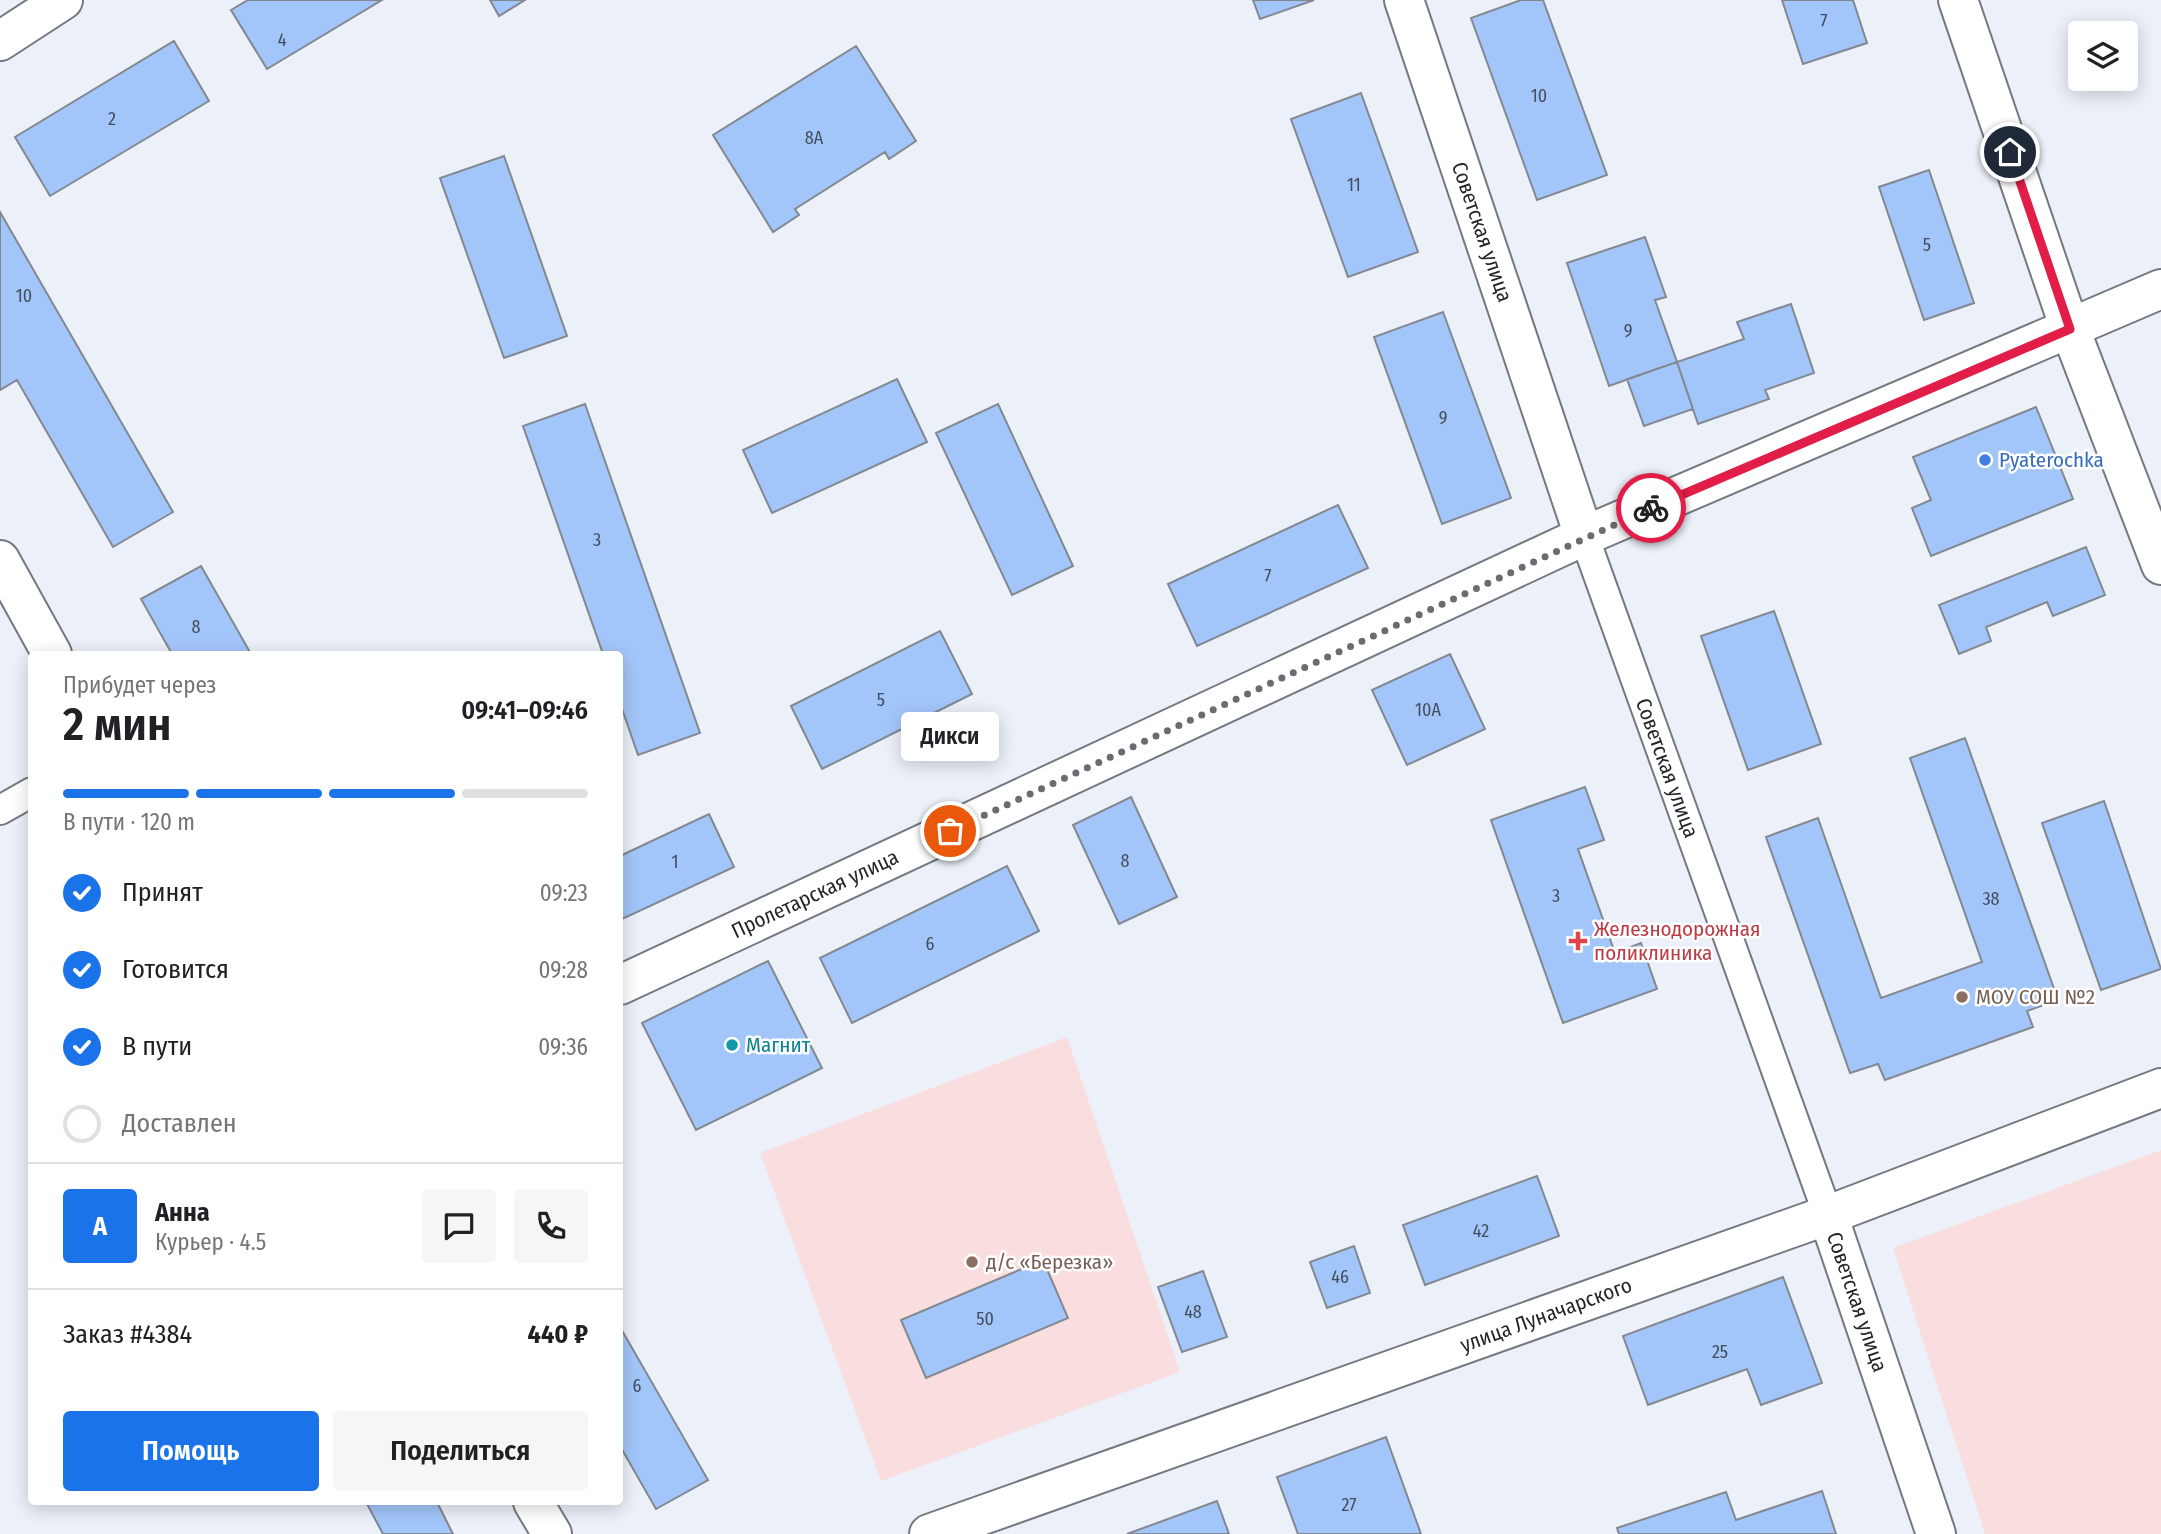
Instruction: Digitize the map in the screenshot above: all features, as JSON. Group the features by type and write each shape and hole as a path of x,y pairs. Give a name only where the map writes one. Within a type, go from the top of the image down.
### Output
{"street":[{"path":"0,41 63,0"},
{"name":"Советская улица","path":"1404,0 1584,536 1828,1215 1936,1534"},
{"path":"1958,0 2070,329 2161,565"},
{"name":"Пролетарская улица","path":"623,984 1584,536 2161,289"},
{"path":"0,560 50,651"},
{"path":"0,810 28,794"},
{"name":"улица Луначарского","path":"929,1534 1828,1215 2161,1088"},
{"path":"535,1505 552,1534"}],"shaded area":[{"name":"д/с «Березка»","path":"1067,1037 1180,1372 881,1481 760,1153"},
{"path":"2161,1150 2161,1534 1985,1534 1893,1248"}],"building":[{"path":"248,0 382,0 267,69 231,10"},
{"path":"490,0 525,0 499,16"},
{"path":"1253,0 1314,0 1260,19"},
{"path":"1521,0 1543,0 1607,175 1537,200 1471,18"},
{"path":"1782,0 1853,0 1867,43 1803,64"},
{"path":"174,41 209,101 50,196 15,137"},
{"path":"856,46 916,141 889,159 885,152 795,209 799,215 773,232 713,135"},
{"path":"1361,93 1418,252 1348,277 1291,119"},
{"path":"504,156 567,336 504,358 440,178"},
{"path":"1929,170 1974,303 1924,320 1879,187"},
{"path":"0,212 173,512 113,547 17,380 0,390"},
{"path":"1645,237 1666,297 1655,300 1677,362 1609,386 1567,263"},
{"path":"1791,304 1814,373 1765,390 1769,399 1698,424 1677,362 1744,339 1737,322"},
{"path":"1443,312 1511,498 1442,524 1374,337"},
{"path":"1677,362 1693,409 1644,426 1627,379"},
{"path":"897,379 927,442 772,513 743,450"},
{"path":"585,404 700,733 638,755 623,712 623,651 602,651 523,426"},
{"path":"998,404 1073,566 1012,595 936,433"},
{"path":"2036,407 2073,499 1931,556 1912,508 1931,500 1913,457"},
{"path":"1338,505 1368,568 1197,646 1168,584"},
{"path":"2086,547 2105,595 2053,616 2047,602 1986,627 1991,641 1959,654 1939,605"},
{"path":"201,566 249,651 170,651 141,599"},
{"path":"1774,611 1821,744 1748,770 1701,636"},
{"path":"940,631 972,694 822,769 791,706"},
{"path":"1450,654 1485,729 1407,765 1372,690"},
{"path":"1965,738 2058,1000 2027,1011 2033,1027 1885,1080 1878,1064 1850,1073 1766,837 1818,818 1881,998 1982,962 1910,758"},
{"path":"1585,787 1604,840 1578,849 1615,953 1641,943 1657,989 1563,1023 1491,820"},
{"path":"1131,797 1177,897 1119,924 1073,825"},
{"path":"2104,801 2161,969 2101,990 2042,823"},
{"path":"709,814 734,867 623,919 623,855"},
{"path":"1007,866 1039,931 852,1023 820,958"},
{"name":"Магнит","path":"768,961 822,1068 696,1130 642,1023"},
{"path":"1537,1176 1559,1236 1425,1285 1403,1225"},
{"path":"1354,1246 1370,1293 1327,1308 1310,1262"},
{"path":"1043,1260 1068,1318 926,1378 901,1320"},
{"path":"1203,1271 1227,1337 1182,1352 1158,1287"},
{"path":"1783,1277 1822,1383 1761,1405 1747,1369 1648,1405 1623,1336"},
{"path":"623,1332 708,1480 656,1509 623,1451"},
{"path":"1386,1437 1421,1534 1298,1534 1277,1477"},
{"path":"1822,1491 1836,1534 1619,1534 1617,1528 1726,1492 1736,1520"},
{"path":"1217,1501 1229,1534 1127,1534"},
{"path":"368,1505 438,1505 453,1534 383,1534"}],"way so far":[{"path":"950,831 1584,536 1651,508"}],"place":[{"name":"Pyaterochka","path":"1985,460"},
{"name":"Дикси","path":"950,831"},
{"name":"Железнодорожная поликлиника","path":"1578,941"},
{"name":"МОУ СОШ №2","path":"1962,997"},
{"name":"Магнит","path":"732,1045"},
{"name":"д/с «Березка»","path":"972,1262"}],"route":[{"path":"1651,508 2070,329 2010,152"}]}
